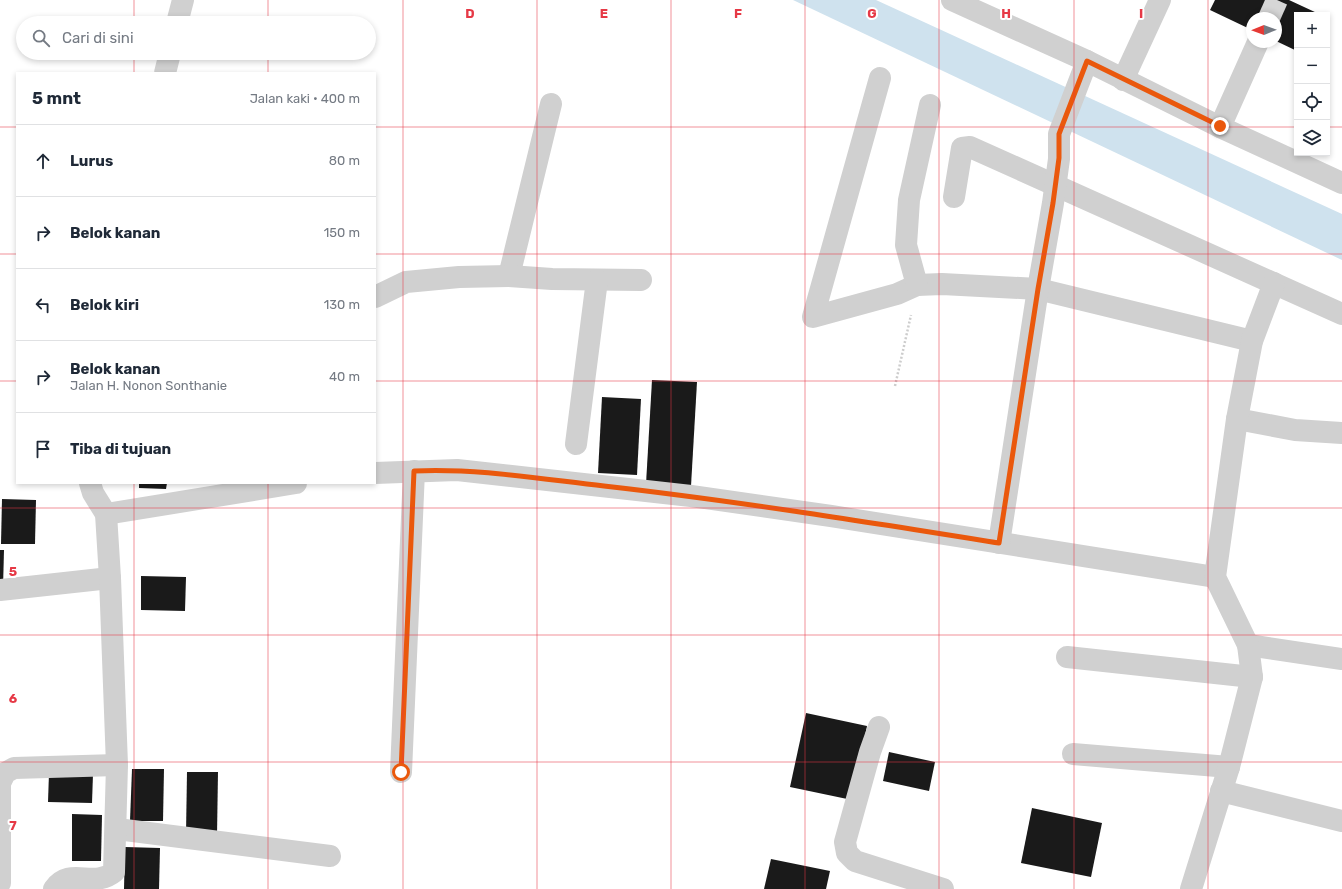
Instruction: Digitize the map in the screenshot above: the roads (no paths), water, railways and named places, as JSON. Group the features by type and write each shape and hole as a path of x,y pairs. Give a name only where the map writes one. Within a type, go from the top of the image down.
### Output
{"street":[{"path":"179,16 183,0"},
{"path":"952,0 1087,61 1123,80 1342,183"},
{"path":"1123,80 1160,0"},
{"path":"1220,126 1255,48"},
{"path":"164,72 168,60"},
{"path":"999,543 1059,158 1059,134 1087,61"},
{"path":"880,78 814,317 897,294 917,285 942,284 1038,289 1252,341"},
{"path":"509,276 551,104"},
{"path":"917,285 906,245 909,200 930,105"},
{"path":"954,197 962,148 964,146 970,146 1342,314"},
{"path":"376,297 406,282 459,277 509,276 597,280 641,280"},
{"path":"576,444 597,280"},
{"path":"1191,889 1229,767 1252,677 1248,645 1215,577 1236,419 1252,341 1274,283"},
{"path":"1236,419 1295,430 1342,433"},
{"path":"376,473 457,470 691,496 831,516 1215,577"},
{"path":"401,772 414,471"},
{"path":"54,889 59,883 68,878 100,881 114,872 117,829 117,765 110,578 106,514 92,493 90,484"},
{"path":"106,514 290,484"},
{"path":"0,590 110,578"},
{"path":"1248,645 1340,653"},
{"path":"1067,657 1252,677"},
{"path":"879,727 870,752 845,842 847,853 855,861 944,889"},
{"path":"1073,754 1229,767"},
{"path":"0,883 0,783 5,773 14,768 117,765"},
{"path":"1221,790 1342,821"},
{"path":"117,829 330,856"}],"water":[{"path":"793,0 876,0 1342,214 1342,260"}],"tunnel":[{"path":"1272,12 1277,0"}]}
